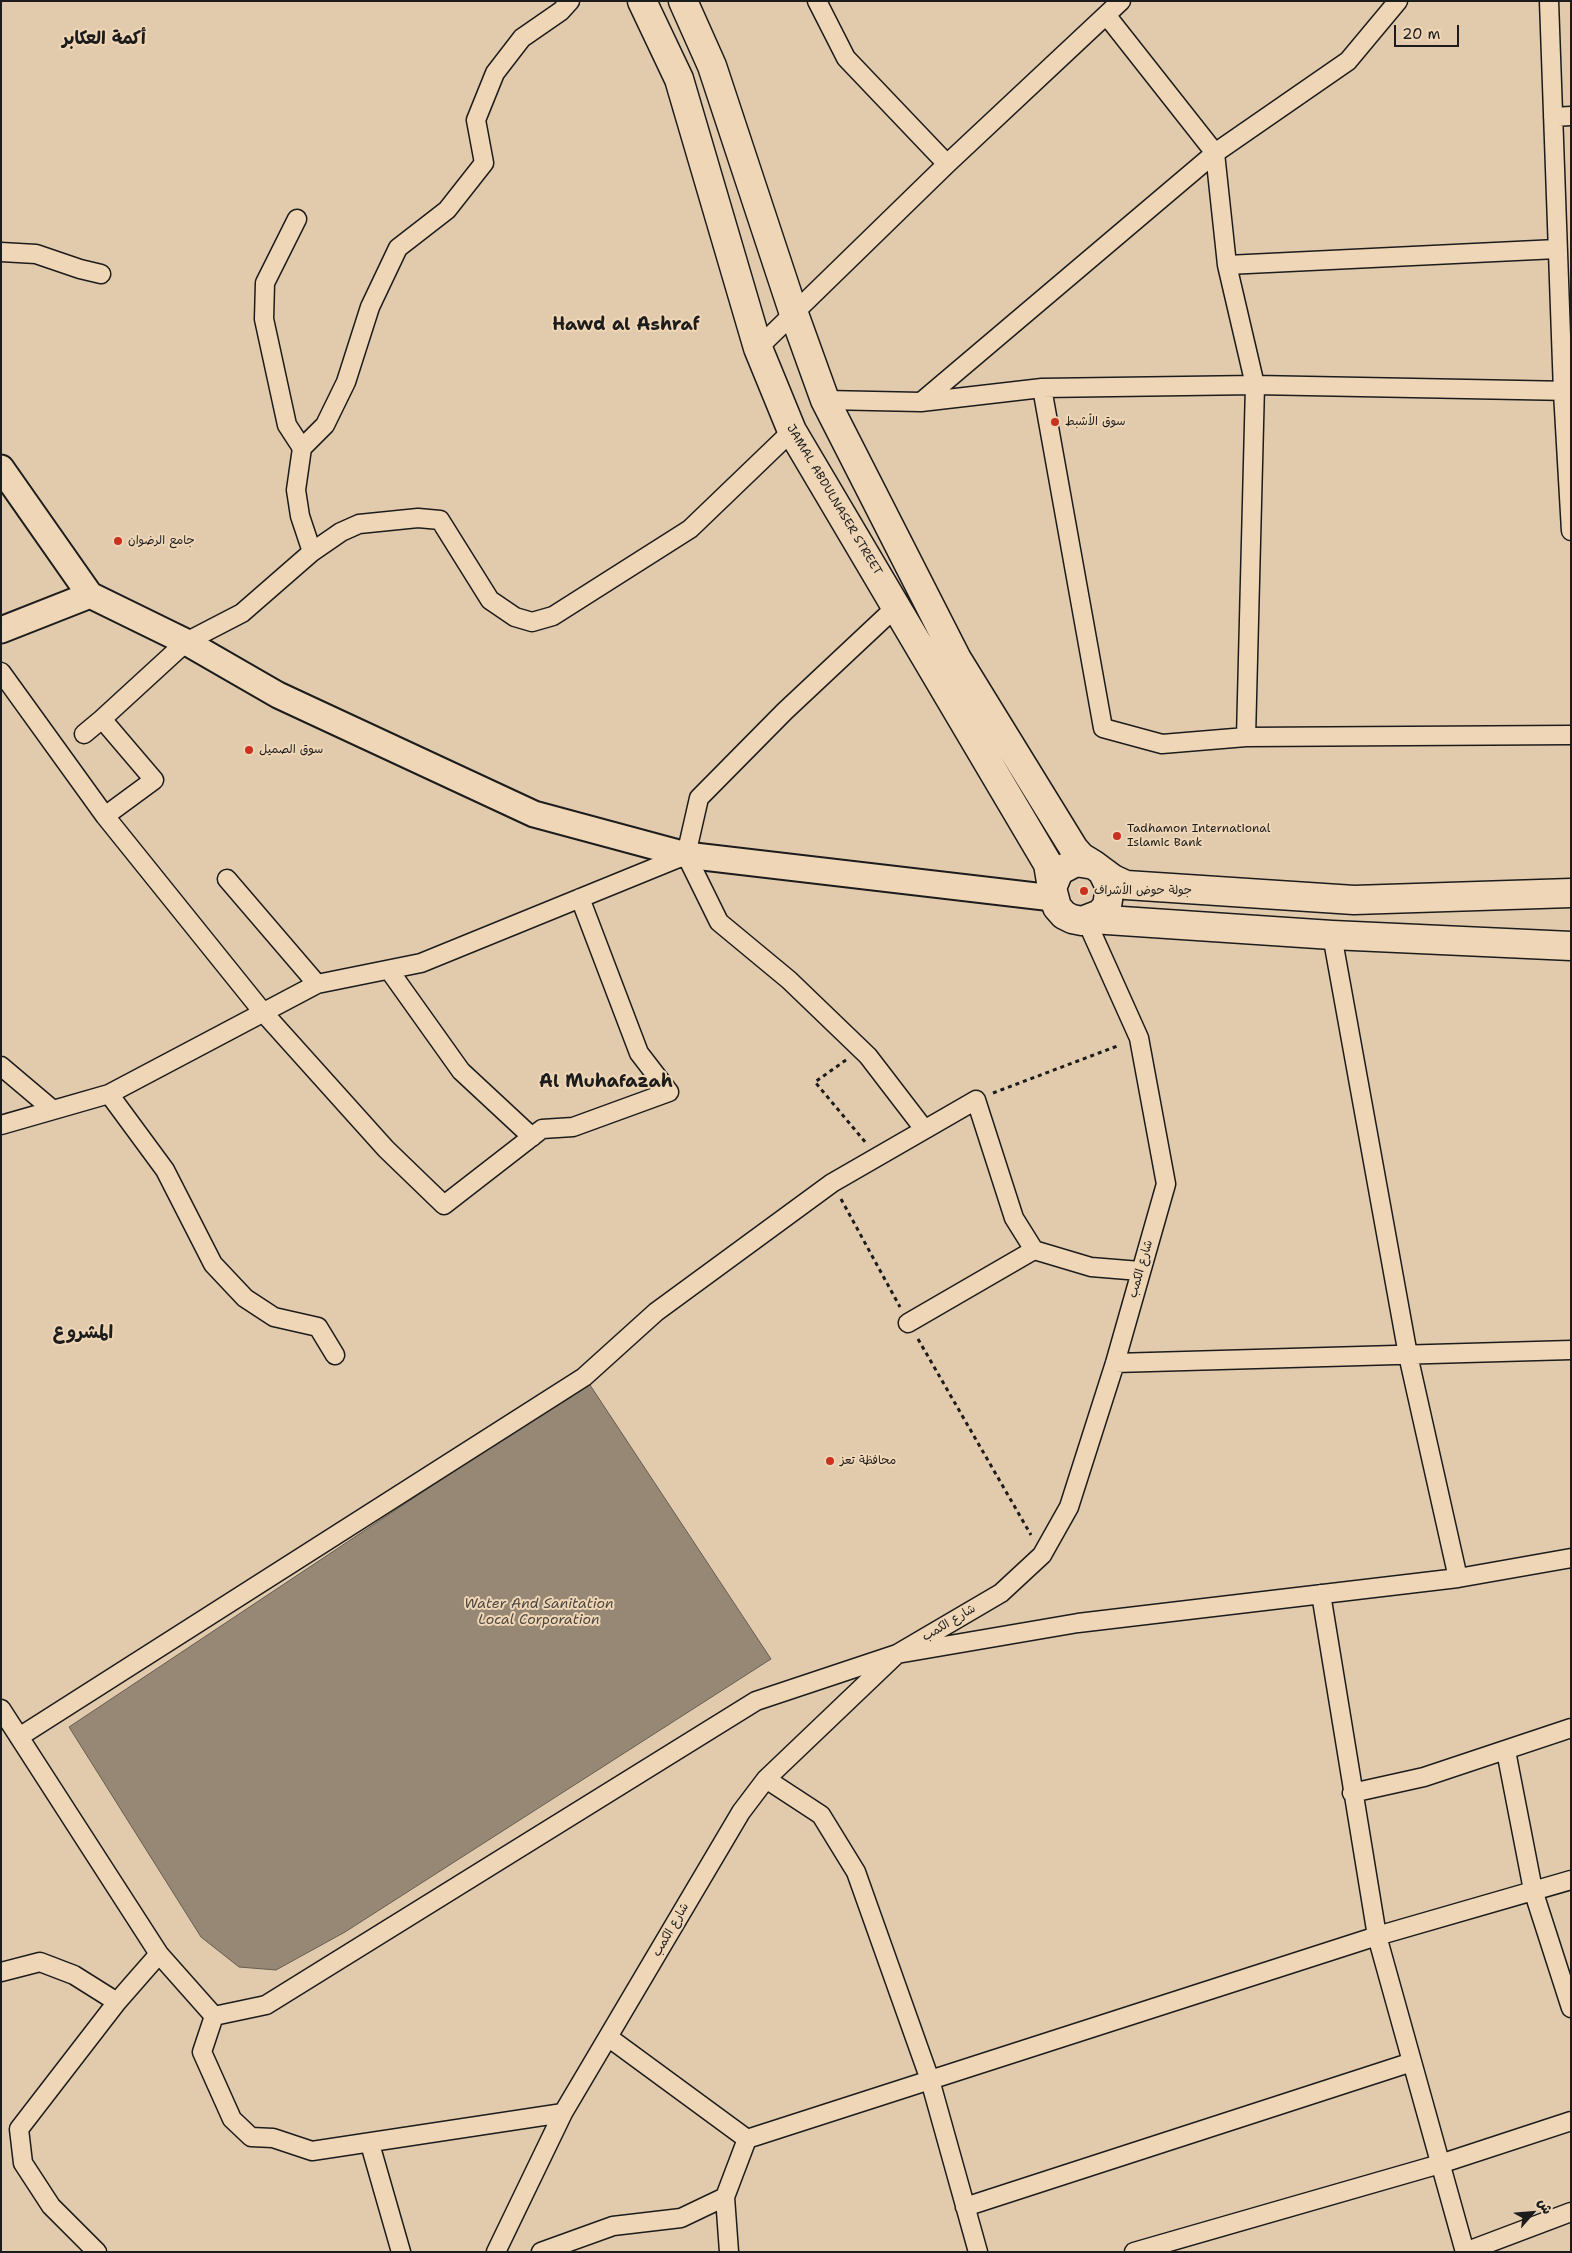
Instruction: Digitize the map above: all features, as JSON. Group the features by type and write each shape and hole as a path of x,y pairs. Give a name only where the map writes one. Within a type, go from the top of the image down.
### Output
{"main road":[{"name":"JAMAL ABDULNASER STREET","path":"642,1 679,79 758,348 792,431 1048,864 1052,893"},
{"path":"683,1 712,66 794,314 825,400 957,659 1074,849 1081,857 1126,885 1354,900 1571,893"},
{"path":"1,468 90,596 186,642 278,694 534,814 686,856 1052,893"},
{"path":"1,630 90,596"},
{"path":"1089,919 1100,914 1110,897 1110,887 1098,868 1076,862 1067,866 1054,879 1052,893 1056,907 1064,915 1072,919 1332,935 1571,946"}],"street":[{"path":"312,552 300,516 296,490 302,448 325,425 346,382 370,307 398,248 447,210 484,163 476,120 495,73 522,38 560,11 570,1"},
{"path":"817,1 846,58 947,164"},
{"path":"758,348 947,164 1121,1"},
{"path":"922,402 1215,153 1348,61 1398,1"},
{"path":"1549,1 1557,249 1567,391 1571,531"},
{"path":"1107,16 1215,153 1227,265 1255,385 1246,737"},
{"path":"1552,117 1571,116"},
{"path":"297,219 265,283 264,319 287,425 302,448"},
{"path":"1227,265 1557,249"},
{"path":"1,252 36,254 101,274"},
{"path":"825,400 922,402 1042,388 1255,385 1567,391"},
{"path":"1042,388 1103,728 1162,744 1246,737 1571,736"},
{"path":"84,734 186,642 242,613 312,552 341,532 359,524 418,518 440,520 490,600 515,616 532,622 553,616 690,529 792,431"},
{"path":"897,606 785,711 699,798 686,856 719,922 789,980 861,1049 924,1129"},
{"path":"1,672 105,816 262,1011 386,1149 444,1204 542,1129 573,1127 668,1092 639,1053 580,898"},
{"path":"102,719 154,780 105,816"},
{"path":"1,1125 109,1094 262,1011 317,984 421,962 686,856"},
{"path":"227,879 317,984"},
{"name":"شارع الكمب","path":"496,2252 564,2113 741,1812 766,1779 897,1654 1001,1593 1042,1555 1069,1507 1115,1363 1166,1184 1139,1038 1089,919"},
{"path":"1332,935 1408,1355 1458,1578"},
{"path":"389,970 460,1072 532,1137"},
{"path":"1,1066 53,1110"},
{"path":"109,1094 165,1170 213,1264 246,1298 274,1316 318,1327 336,1355"},
{"path":"18,1737 584,1377 656,1312 832,1183 976,1100 1014,1218 1034,1250 1091,1267 1140,1271"},
{"path":"908,1323 1034,1250"},
{"path":"1115,1363 1571,1350"},
{"path":"214,2016 266,2005 756,1701 897,1654 1078,1623 1458,1578 1571,1558"},
{"path":"1321,1594 1352,1793 1377,1936 1465,2252 1571,2212"},
{"path":"1,1709 159,1954 214,2016"},
{"path":"1352,1793 1424,1777 1571,1728"},
{"path":"1506,1750 1533,1890 1571,2008"},
{"path":"766,1779 821,1815 856,1872 930,2080 978,2252"},
{"path":"747,2139 1377,1936 1571,1880"},
{"path":"98,2252 51,2206 23,2164 19,2129 117,2002 159,1954"},
{"path":"1,1972 40,1962 74,1975 117,2002"},
{"path":"214,2016 202,2052 232,2119 251,2137 273,2138 312,2151 370,2144 564,2113"},
{"path":"608,2037 747,2139"},
{"path":"965,2207 1412,2062"},
{"path":"1134,2252 1440,2164 1571,2121"},
{"path":"730,2252 725,2196 747,2139"},
{"path":"370,2144 401,2252"},
{"path":"541,2252 613,2226 681,2218 725,2196"}],"path":[{"path":"976,1100 1139,1038"},
{"path":"861,1049 815,1082 877,1157"},
{"path":"832,1183 908,1323 1042,1555"}],"water":[{"name":"Water And Sanitation Local Corporation","path":"588,1382 771,1659 345,1932 276,1970 239,1967 201,1937 69,1727"}],"place":[{"name":"سوق الأشبط","path":"1055,422"},
{"name":"جامع الرضوان","path":"118,541"},
{"name":"سوق الصميل","path":"249,750"},
{"name":"Tadhamon International Islamic Bank","path":"1117,836"},
{"name":"جولة حوض الأشراف","path":"1084,891"},
{"name":"محافظة تعز","path":"830,1461"}],"district":[{"name":"أكمة العكابر","path":"104,39"},
{"name":"Hawd al Ashraf","path":"626,325"},
{"name":"Al Muhafazah","path":"606,1082"},
{"name":"المشروع","path":"83,1333"}]}
